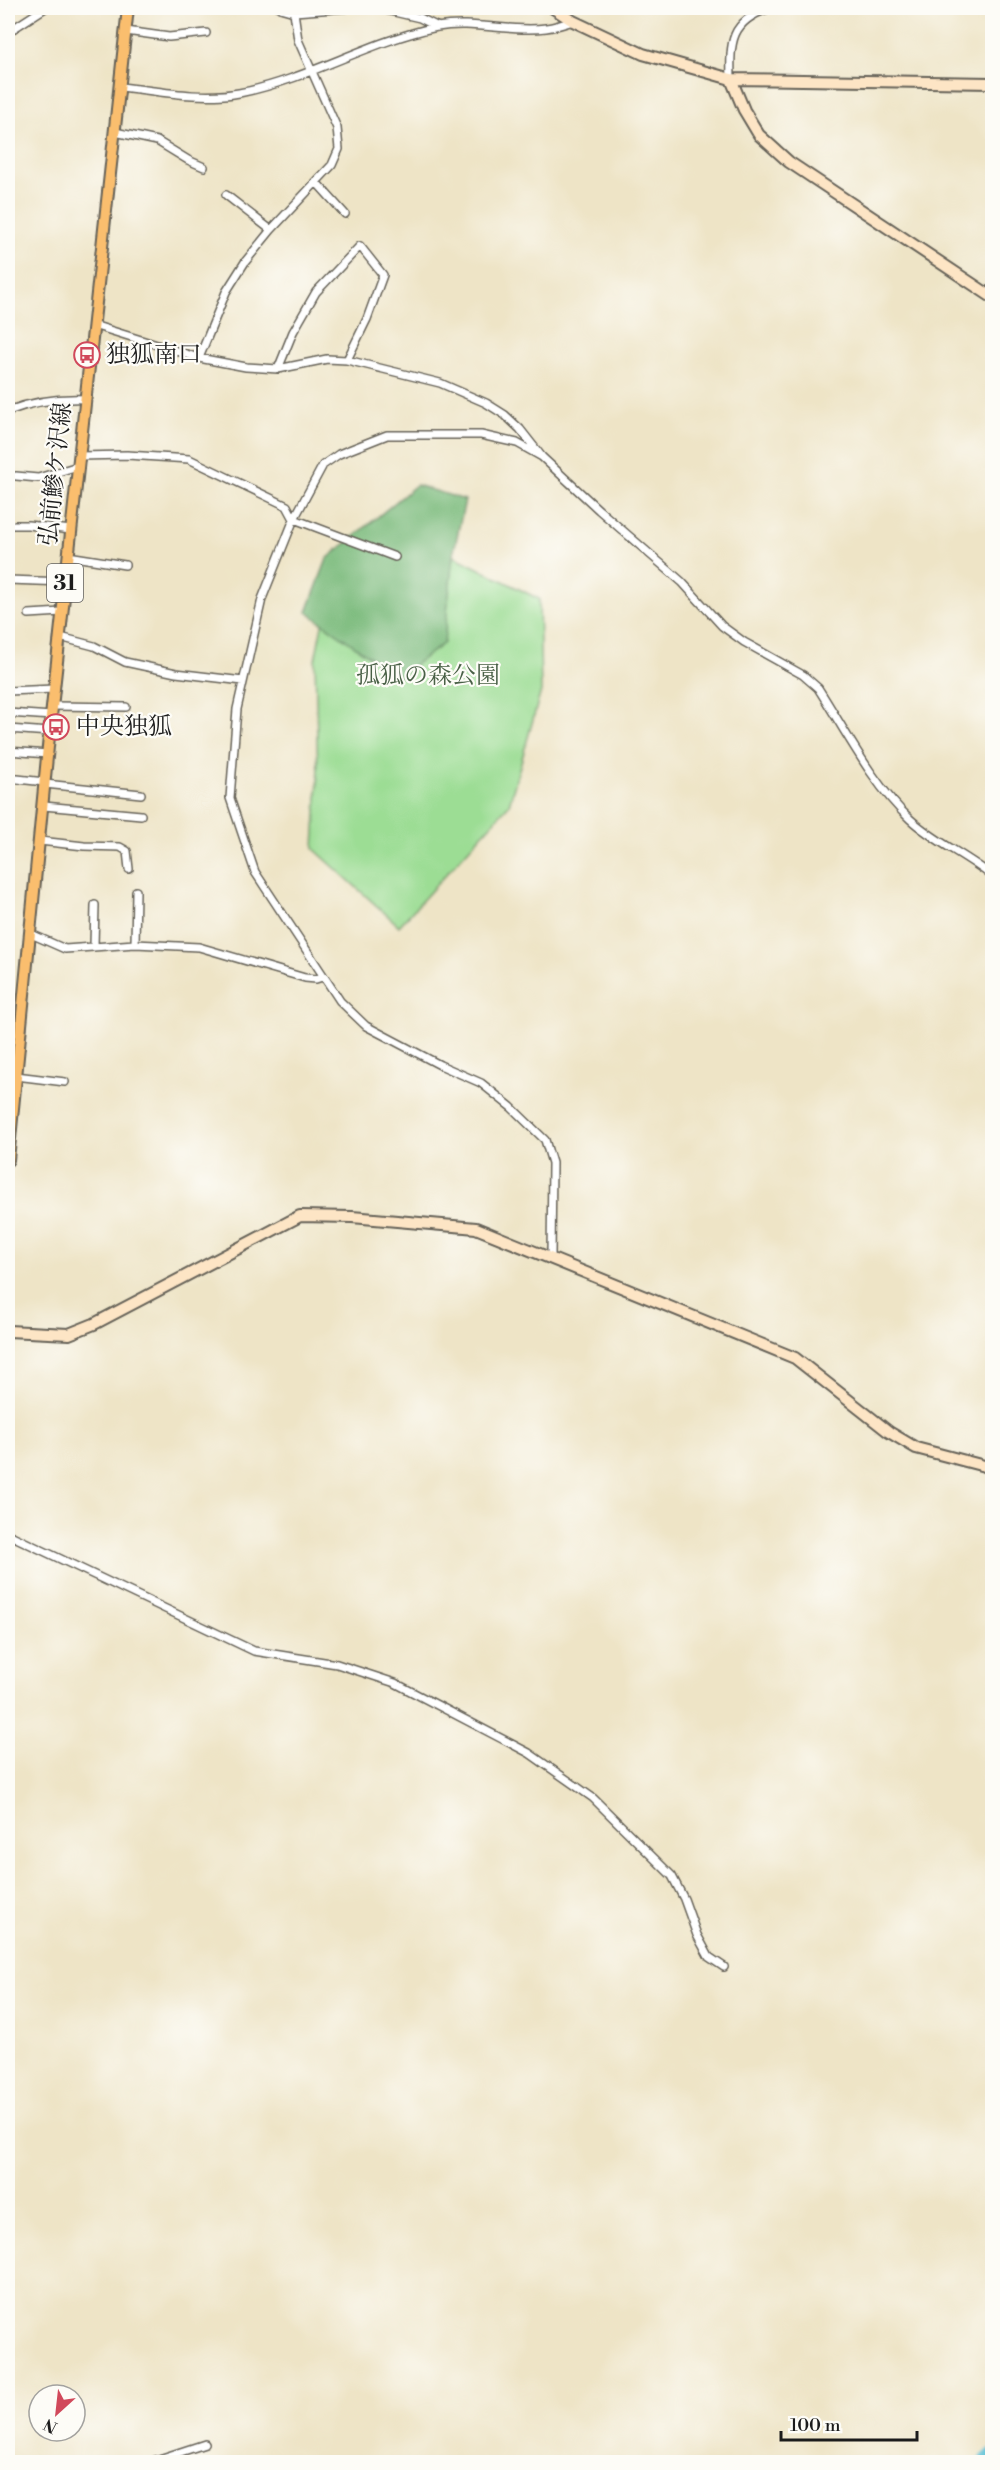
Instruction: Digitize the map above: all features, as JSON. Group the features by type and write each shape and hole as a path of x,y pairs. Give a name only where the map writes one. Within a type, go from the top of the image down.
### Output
{"main road":[{"name":"弘前鰺ケ沢線","path":"8,1160 62,612 128,8"}],"street":[{"path":"8,32 45,8"},
{"path":"280,8 294,12 348,8"},
{"path":"377,8 420,18 438,27"},
{"path":"553,8 573,21 643,54 731,79 993,83"},
{"path":"770,8 749,18 734,34 730,52 731,79 744,110 759,135 789,162 993,297"},
{"path":"199,358 226,292 245,262 271,230 332,165 339,149 337,128 298,40 294,12"},
{"path":"121,87 214,95 237,93 311,70 389,40 438,27 484,25 546,28 573,21"},
{"path":"126,31 169,37 206,33"},
{"path":"116,132 157,141 204,167"},
{"path":"317,183 345,214"},
{"path":"226,195 271,230"},
{"path":"278,369 292,332 316,292 360,246 383,275 367,319 347,360"},
{"path":"93,325 199,358 246,367 278,369 327,359 347,360 440,383 486,403 505,415 520,429 542,458"},
{"path":"8,411 55,398 85,399"},
{"path":"551,1257 552,1163 545,1140 511,1107 481,1083 366,1026 339,1001 255,872 230,798 232,755 243,681 262,599 294,519 323,465 339,454 387,435 481,435 517,443 542,458 682,582 722,626 744,642 803,675 818,688 885,794 933,838 978,864 993,876"},
{"path":"16,476 38,478 78,461 127,455 189,459 287,506 294,519 394,557"},
{"path":"8,525 71,530"},
{"path":"68,556 126,565"},
{"path":"8,580 66,582"},
{"path":"29,614 62,612"},
{"path":"60,637 94,646 125,662 176,673 243,681"},
{"path":"8,691 54,689"},
{"path":"8,713 126,707"},
{"path":"8,729 50,732"},
{"path":"8,751 48,754"},
{"path":"8,778 141,794"},
{"path":"44,806 141,815"},
{"path":"40,841 120,848 127,851 129,869"},
{"path":"135,944 136,891"},
{"path":"94,946 95,905"},
{"path":"31,934 65,949 135,944 199,947 305,978 316,980 322,977"},
{"path":"16,1076 65,1082"},
{"path":"8,1330 69,1334 94,1324 256,1237 300,1216 352,1217 476,1228 795,1358 889,1432 916,1448 993,1468"},
{"path":"8,1534 254,1652 337,1664 395,1683 529,1753 593,1798 672,1876 709,1957 724,1967"},
{"path":"150,2463 205,2444"}],"green space":[{"path":"416,485 465,500 453,555 444,643 398,677 307,612 327,559"},
{"name":"孤狐の森公園","path":"426,542 539,599 541,691 509,805 399,926 314,849 318,778 315,660 337,549"}],"waterway":[{"path":"986,2462 992,2457"}],"place":[{"name":"独狐南口","path":"87,355"},
{"name":"中央独狐","path":"56,727"}]}
